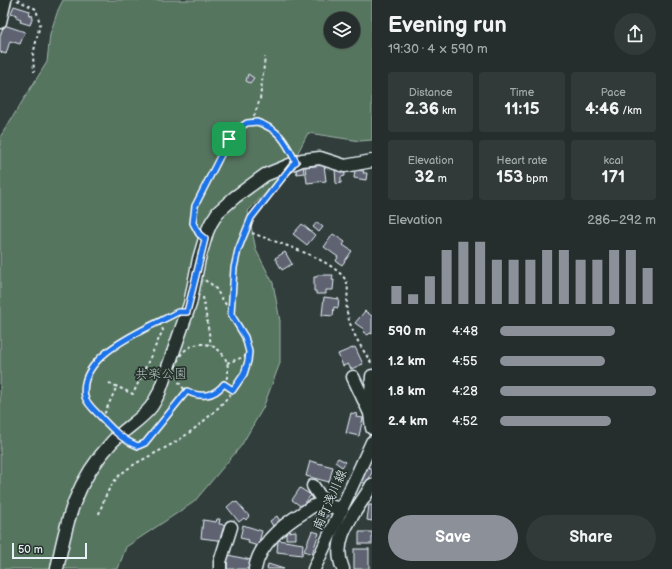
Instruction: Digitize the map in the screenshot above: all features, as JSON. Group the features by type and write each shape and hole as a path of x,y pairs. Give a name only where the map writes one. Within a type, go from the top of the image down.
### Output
{"street":[{"path":"0,22 5,0"},
{"path":"57,569 70,513 77,495 93,465 119,436 151,407 159,393 187,312 201,282 205,239 214,218 235,197 265,176 296,162 320,158 345,166 372,161"},
{"path":"372,376 370,413 372,428"},
{"path":"353,377 370,413"},
{"name":"南町浅川線","path":"314,569 372,443"},
{"path":"343,569 339,549 343,532 372,485"},
{"path":"313,486 325,504"},
{"path":"255,569 256,563 265,545 287,522 316,505 325,504 342,510"},
{"path":"220,569 220,562 232,527"}],"path":[{"path":"17,0 36,9 40,24 33,55 34,72"},
{"path":"252,122 260,99 265,58"},
{"path":"205,239 199,234 193,223 195,206 229,139 239,128 252,122 267,125 279,133 296,162"},
{"path":"231,314 234,268 238,250 251,218 281,178"},
{"path":"252,233 328,264 346,280 346,305 354,336 372,364"},
{"path":"99,514 109,488 122,474 186,436 227,398 244,374 249,355 245,337 216,289 211,284 201,282"},
{"path":"202,292 208,319 211,345"},
{"path":"187,312 178,312 104,353 89,374 86,383 86,398 102,419 119,436 138,446 145,443 187,391"},
{"path":"109,383 133,394 163,330 159,323"},
{"path":"203,344 211,345 223,354 227,363 228,375 224,384 215,392 208,395 201,396 187,391 181,386 175,372 178,358 189,347 203,344"},
{"path":"227,363 249,355"},
{"path":"224,384 233,390"},
{"path":"102,419 117,386"}],"green space":[{"name":"共楽公園","path":"63,0 372,0 372,140 360,141 308,133 290,168 248,211 256,250 273,283 280,321 280,363 263,408 241,446 194,502 126,547 118,569 0,569 0,137 47,62 50,34"}],"building":[{"path":"14,6 30,11 29,15 33,16 30,25 20,22 21,19 16,17 17,15 11,13"},
{"path":"4,25 25,32 20,44 10,41 6,54 0,52 0,36"},
{"path":"248,74 254,78 250,83 246,81"},
{"path":"324,165 326,181 307,183 305,167"},
{"path":"303,166 304,173 297,174 296,170"},
{"path":"344,168 345,176 341,177 341,183 336,184 335,169"},
{"path":"355,170 364,171 363,173 367,173 366,180 354,178"},
{"path":"317,222 323,227 319,232 313,227"},
{"path":"302,224 315,235 307,245 293,234"},
{"path":"333,234 345,242 343,245 352,251 342,265 336,261 338,257 324,247"},
{"path":"285,252 292,264 282,270 275,258"},
{"path":"317,275 333,275 333,290 326,290 326,294 316,294 316,291 314,291 314,277 317,277"},
{"path":"324,297 339,299 338,308 334,307 333,316 322,315"},
{"path":"365,311 372,316 372,334 370,333 368,335 363,332 365,330 355,323"},
{"path":"355,347 363,364 351,369 348,364 343,366 338,354"},
{"path":"351,413 357,414 356,417 363,418 359,436 346,433"},
{"path":"338,458 346,462 342,467 335,462"},
{"path":"310,461 333,467 329,482 306,476"},
{"path":"368,467 372,469 372,472 367,484 361,482"},
{"path":"300,488 311,495 302,507 292,500"},
{"path":"234,501 235,503 237,502 249,516 246,520 244,518 239,522 227,507"},
{"path":"369,505 372,505 372,521 367,520"},
{"path":"325,510 328,516 319,522 315,516"},
{"path":"277,516 281,523 274,528 270,521"},
{"path":"217,519 220,519 219,524 228,525 225,541 201,538 203,520 216,522"},
{"path":"243,525 262,531 258,546 248,543 249,540 240,538"},
{"path":"296,531 296,539 286,539 286,532"},
{"path":"312,531 319,533 312,554 304,551"},
{"path":"359,532 372,532 372,544 359,544"},
{"path":"278,540 303,544 302,555 277,552"},
{"path":"354,549 369,549 369,569 354,569"},
{"path":"228,555 251,560 249,569 227,569"},
{"path":"268,564 284,569 267,569"}],"route":[{"path":"257,122 267,125 279,133 296,162 251,218 238,250 234,268 231,314 245,337 249,352 248,361 244,374 233,390 224,384 221,388 208,395 193,395 187,391 145,443 138,446 119,436 94,411 86,398 86,383 96,362 104,353 178,312 187,312 205,239 199,234 192,220 195,206 229,139 239,128 247,123 257,122"}]}
